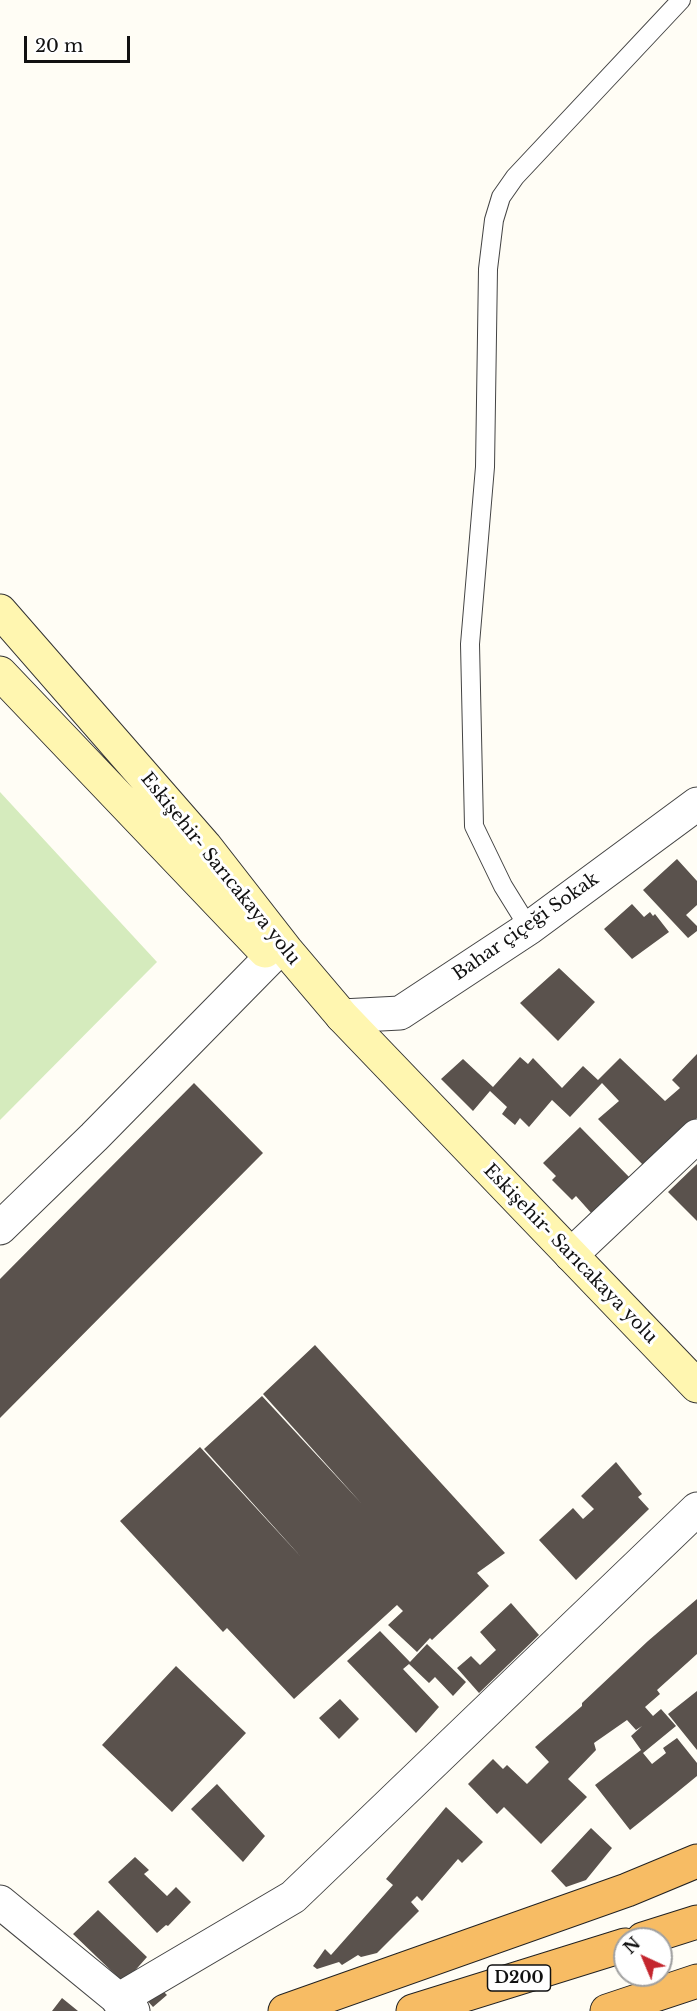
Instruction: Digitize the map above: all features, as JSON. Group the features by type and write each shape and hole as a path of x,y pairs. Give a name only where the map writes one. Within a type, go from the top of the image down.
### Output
{"highway":[{"path":"285,2011 627,1890 697,1861"},
{"path":"673,1930 697,1922"},
{"name":"D200","path":"413,2011 613,1949"},
{"path":"607,2011 697,1981"}],"main road":[{"name":"Eskişehir- Sarıcakaya yolu","path":"0,611 205,846 286,950 342,1016 571,1255 694,1377"},
{"name":"Eskişehir- Sarıcakaya yolu","path":"0,673 271,957 444,1122"}],"street":[{"name":"Bahar çiçeği Sokak","path":"342,1016 400,1013 529,928 697,804"},
{"path":"0,1228 102,1129 271,957"},
{"path":"571,1255 697,1136"},
{"path":"0,1902 125,2006 293,1897 697,1509"}],"lane":[{"path":"529,928 502,886 474,826 470,644 485,466 488,269 494,220 501,197 515,177 681,0"}],"green space":[{"path":"0,792 157,962 0,1120"}],"building":[{"path":"677,859 697,881 697,905 686,915 697,926 697,931 688,938 643,890"},
{"path":"632,904 644,917 650,912 653,916 655,914 669,932 632,959 604,929"},
{"path":"559,968 595,1002 558,1041 520,1003"},
{"path":"697,1054 697,1118 645,1167 598,1119 619,1101 602,1083 570,1117 552,1100 529,1127 520,1118 515,1125 502,1114 507,1107 490,1091 473,1111 441,1079 463,1059 493,1087 520,1057 528,1064 533,1058 562,1088 583,1066 598,1080 620,1058 665,1101 680,1088 672,1080"},
{"path":"194,1083 263,1153 0,1418 0,1279"},
{"path":"580,1127 632,1180 593,1215 576,1196 572,1200 552,1180 556,1176 543,1163"},
{"path":"697,1164 697,1221 668,1192"},
{"path":"315,1345 505,1553 477,1573 489,1586 417,1652 388,1625 403,1611 397,1605 294,1699 227,1628 223,1632 120,1521 200,1447 302,1558 204,1449 262,1396 362,1504 263,1394"},
{"path":"616,1462 642,1494 638,1497 649,1509 576,1580 539,1540 573,1508 583,1519 594,1509 581,1496"},
{"path":"697,1599 697,1654 657,1690 660,1694 645,1707 653,1716 661,1709 676,1726 643,1753 652,1764 666,1753 663,1748 677,1738 697,1763 697,1776 675,1794 630,1830 595,1785 641,1750 631,1736 642,1726 636,1730 627,1720 594,1743 596,1750 568,1779 587,1797 541,1844 504,1807 497,1814 468,1784 493,1759 503,1769 507,1765 527,1784 549,1762 535,1747 582,1706 582,1703 648,1641"},
{"path":"511,1603 539,1635 479,1693 457,1668 471,1656 480,1665 496,1650 480,1632"},
{"path":"380,1631 410,1662 427,1644 466,1682 453,1696 435,1677 429,1683 409,1664 403,1669 439,1707 416,1733 347,1661"},
{"path":"176,1666 246,1733 172,1812 102,1745"},
{"path":"697,1691 697,1750 668,1714"},
{"path":"340,1699 359,1719 339,1739 319,1718"},
{"path":"217,1784 265,1836 243,1862 191,1809"},
{"path":"446,1807 483,1842 462,1863 458,1859 422,1901 417,1896 411,1902 419,1911 377,1953 361,1957 358,1955 342,1965 339,1962 317,1969 313,1966 325,1949 331,1955 393,1885 386,1879"},
{"path":"591,1828 612,1848 586,1880 566,1887 551,1871"},
{"path":"135,1857 149,1870 144,1874 167,1896 176,1887 191,1902 168,1926 166,1925 157,1933 108,1882"},
{"path":"98,1910 147,1957 124,1983 73,1934"},
{"path":"157,1985 167,1995 153,2007 144,1997"},
{"path":"62,1998 78,2011 52,2011"}]}
